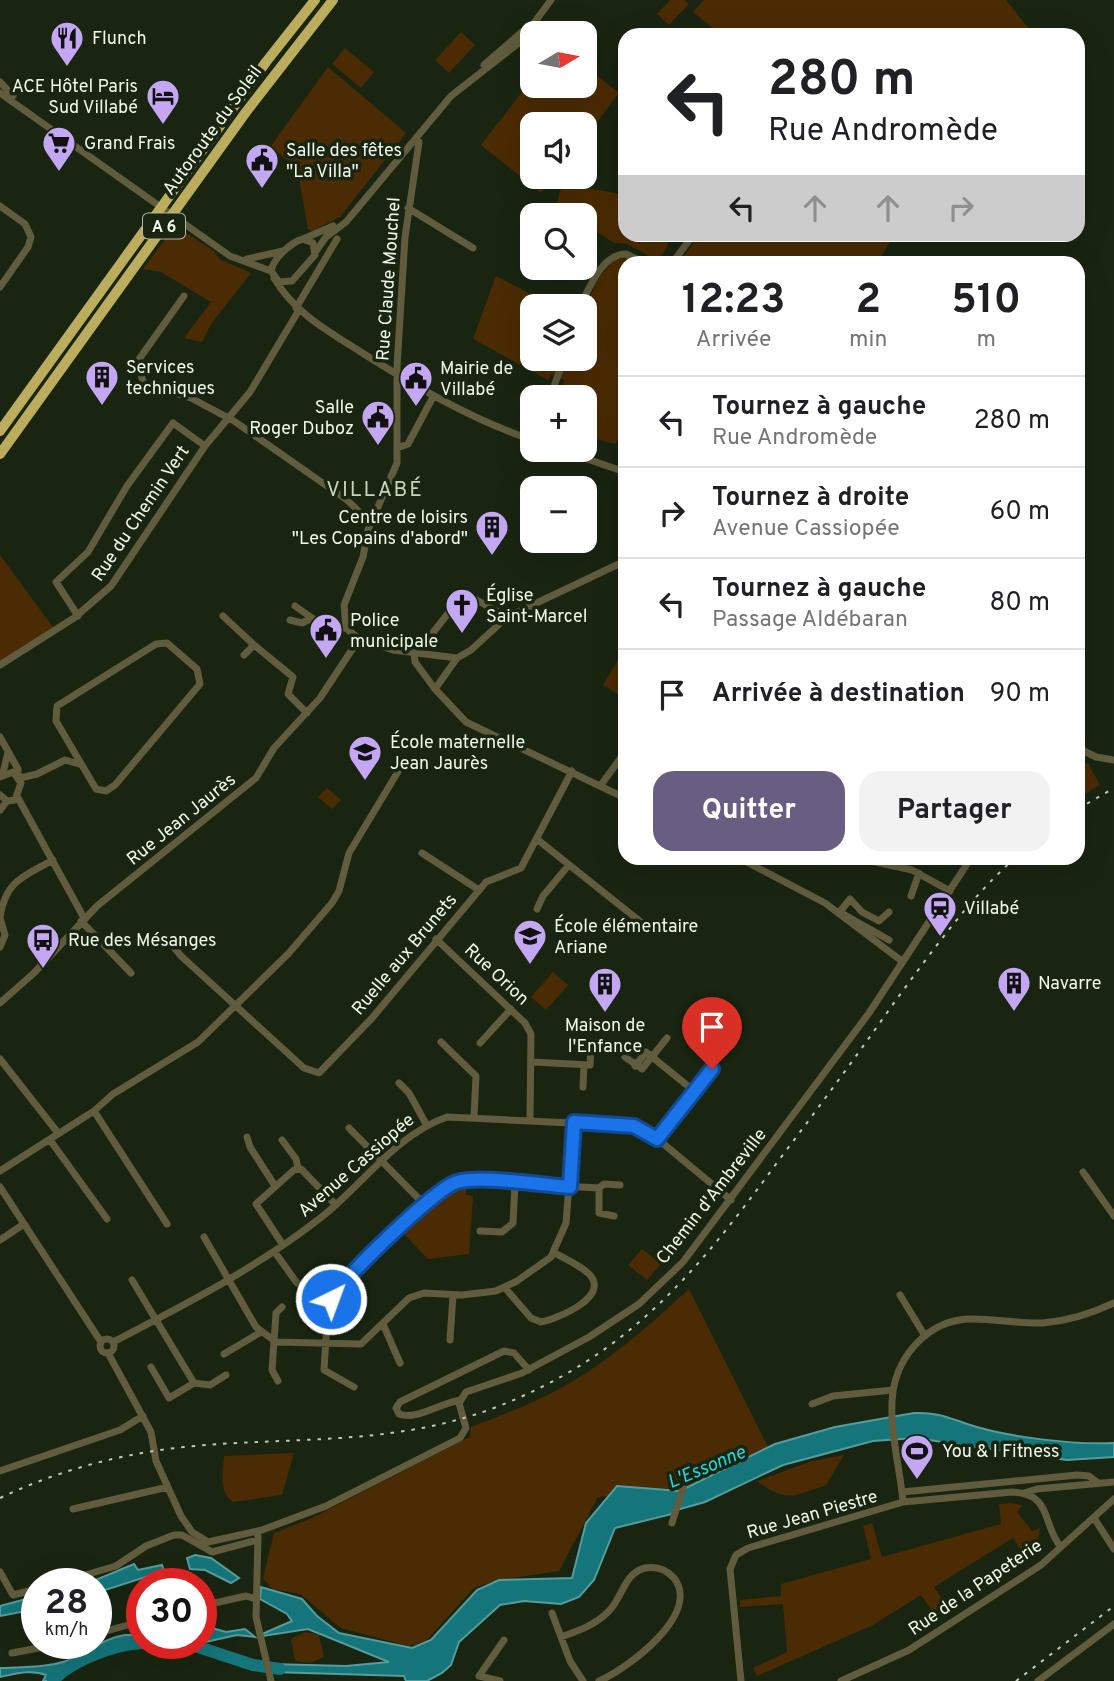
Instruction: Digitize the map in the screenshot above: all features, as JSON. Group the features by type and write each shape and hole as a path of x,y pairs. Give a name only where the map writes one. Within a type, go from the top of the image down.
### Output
{"highway":[{"name":"Autoroute du Soleil","path":"0,431 314,0"},
{"name":"Autoroute du Soleil","path":"0,454 246,112 333,0"}],"street":[{"path":"520,434 433,397 398,377 297,309 273,275 272,264 303,239 318,235 347,216 442,99 510,44 545,0"},
{"path":"290,300 289,282 310,261 326,237 346,222 451,96 520,42 551,0"},
{"path":"0,82 32,113"},
{"path":"0,93 32,113 230,256 246,260 289,282"},
{"name":"Rue Claude Mouchel","path":"346,628 343,609 363,557 371,523 395,470 408,208 419,142"},
{"path":"0,206 25,224 31,237 28,247 0,287"},
{"path":"408,208 473,248"},
{"path":"303,239 313,243 316,250"},
{"name":"Rue du Chemin Vert","path":"0,665 78,616 111,586 205,446 229,419 266,367 337,239"},
{"path":"246,260 287,250"},
{"path":"587,294 611,258 618,256"},
{"path":"184,296 137,362 144,384 191,398 229,419 347,500 371,523"},
{"path":"397,448 408,444 433,397"},
{"path":"78,616 55,582 88,551 127,486 173,423 205,446"},
{"path":"596,462 618,470"},
{"path":"435,689 457,658 471,650 507,617 618,564"},
{"path":"507,617 464,593 415,653 415,662 435,689 466,722 618,794"},
{"path":"296,606 331,628 346,628 359,639 415,653 457,658"},
{"path":"222,616 293,677 288,694 307,713"},
{"path":"290,620 302,623 312,618"},
{"name":"Rue Jean Jaurès","path":"0,1003 34,972 83,919 251,783 274,748 307,713 359,639"},
{"path":"156,644 171,644 200,674 198,688 111,789 102,791 92,786 69,745 56,721 57,706 156,644"},
{"path":"244,655 254,645"},
{"path":"0,737 18,769 18,798 83,919 131,973"},
{"path":"65,760 69,745"},
{"path":"1,775 8,752"},
{"path":"1085,752 1114,760"},
{"path":"1,775 13,772 19,777 37,774 65,760 79,764"},
{"path":"601,785 618,762"},
{"path":"0,1171 94,1111 113,1094 198,1042 288,954 332,903 339,891 349,853 402,765"},
{"name":"Ruelle aux Brunets","path":"235,1004 304,1068 319,1073 372,1018 479,890 492,878 515,873 521,868 572,771"},
{"path":"0,795 7,801"},
{"path":"0,810 7,801 18,798"},
{"path":"538,839 568,866 642,923"},
{"path":"422,853 479,890"},
{"path":"0,947 5,934 0,917 4,890 52,860"},
{"path":"752,865 839,913 903,962"},
{"path":"888,865 919,873 950,891"},
{"name":"Chemin d'Ambreville","path":"529,1370 514,1353 504,1351 400,1402 397,1411 407,1416 440,1403 461,1400 470,1390 529,1370 589,1337 639,1304 683,1262 732,1200 903,962 967,865"},
{"path":"537,909 543,896 568,866"},
{"path":"911,896 919,873"},
{"path":"839,913 850,899 862,912 879,921 889,912"},
{"path":"839,913 852,917 888,940"},
{"name":"Rue Orion","path":"436,939 511,1009 531,1034 530,1120"},
{"path":"169,941 181,956 235,1004"},
{"path":"480,1043 511,1009"},
{"path":"652,1057 667,1038"},
{"path":"440,1042 476,1076 474,1117"},
{"path":"532,1062 590,1065 590,1045"},
{"path":"625,1057 635,1066 646,1052 694,1091"},
{"path":"0,1059 58,1133"},
{"path":"583,1087 584,1065"},
{"path":"657,1139 712,1069"},
{"path":"399,1083 409,1093 426,1124"},
{"path":"94,1111 167,1224"},
{"name":"Avenue Cassiopée","path":"113,1342 229,1280 283,1245 336,1205 426,1124 447,1117 634,1126 657,1139 732,1200"},
{"path":"204,1237 261,1332 274,1340 361,1344 398,1306 415,1295 488,1294 505,1288 555,1253 566,1223 574,1122"},
{"path":"349,1128 425,1205"},
{"path":"247,1137 250,1147 275,1186"},
{"path":"50,1140 107,1219"},
{"path":"282,1140 296,1159 298,1168 336,1205"},
{"path":"283,1245 256,1204 298,1168"},
{"path":"1083,1172 1114,1216"},
{"path":"354,1387 324,1372 328,1307 334,1294 425,1205 456,1182 599,1188 604,1184 620,1185"},
{"path":"480,1231 502,1232 513,1223 515,1183"},
{"path":"0,1187 93,1334 101,1342 102,1351 108,1353 143,1416 152,1435 156,1461 186,1524 208,1542 262,1530 326,1506 461,1437 466,1428 461,1400"},
{"path":"599,1188 599,1213 614,1216"},
{"path":"0,1240 24,1224"},
{"path":"274,1251 297,1283"},
{"path":"505,1288 531,1318 541,1322 588,1300 594,1290 592,1279 555,1253"},
{"path":"132,1280 194,1383"},
{"path":"450,1340 453,1295"},
{"path":"900,1295 925,1336"},
{"name":"Rue Jean Piestre","path":"741,1681 730,1569 736,1555 804,1529 903,1502 893,1414 894,1390 903,1362 925,1336 962,1320 1045,1323 1081,1316 1114,1303"},
{"path":"278,1381 272,1370 276,1312 282,1307"},
{"path":"383,1324 400,1363"},
{"path":"224,1354 261,1332"},
{"path":"101,1342 108,1339 113,1342 113,1348 108,1353"},
{"path":"151,1367 169,1398 194,1383 210,1385 226,1375"},
{"path":"813,1404 833,1396 894,1390"},
{"path":"0,1471 120,1430 143,1416"},
{"path":"902,1492 1077,1475 1089,1476 1098,1483"},
{"path":"903,1502 1024,1493 1037,1489 1114,1482"},
{"path":"672,1523 684,1485"},
{"path":"73,1509 168,1487"},
{"path":"1024,1493 1044,1507 1053,1538 1061,1547"},
{"name":"Rue de la Papeterie","path":"841,1681 909,1650 1041,1565 1114,1499"},
{"path":"1094,1518 1114,1549"},
{"path":"262,1530 257,1540 256,1599 259,1636 270,1677"},
{"path":"109,1568 146,1546 174,1535 182,1535 205,1551 212,1552 257,1540"},
{"path":"561,1637 603,1617 616,1604 630,1577 640,1570 655,1567 673,1577 678,1587 678,1605 665,1629 633,1662 599,1681"},
{"path":"0,1572 13,1595 21,1593"},
{"path":"217,1602 246,1596 256,1599"},
{"path":"552,1613 570,1661 583,1681"},
{"path":"1038,1681 1114,1624"},
{"path":"500,1681 479,1676 504,1640"},
{"path":"12,1653 21,1651"}],"shaded area":[{"path":"670,0 684,0 689,4 669,25 657,14"},
{"path":"704,0 1006,0 1028,28 712,28 693,12"},
{"path":"461,32 475,45 449,73 435,60"},
{"path":"345,48 374,72 361,88 332,64"},
{"path":"328,67 406,133 340,217 312,231 308,229 297,167 270,147"},
{"path":"597,76 618,92 597,122 597,112 520,112 520,176 481,145 520,95 520,98 597,98"},
{"path":"561,189 593,189 618,194 618,242 668,242 668,246 661,256 649,256 627,244 614,243 597,232 597,203 557,203"},
{"path":"175,226 214,251 219,259 251,273 211,324 202,342 184,338 211,302 161,272 143,269"},
{"path":"694,242 890,242 882,256 684,256"},
{"path":"618,260 618,440 615,444 597,439 597,385 563,385 565,380 551,375 548,380 532,371 597,371 597,294 592,294 605,270"},
{"path":"496,276 531,294 520,294 520,365 473,339"},
{"path":"0,555 55,630 0,664"},
{"path":"618,660 618,694 603,685"},
{"path":"1088,763 1100,785 1085,794 1085,764"},
{"path":"327,788 341,800 332,809 318,797"},
{"path":"553,972 568,985 546,1010 531,997"},
{"path":"466,1187 466,1195 473,1196 469,1254 428,1259 404,1234 445,1196"},
{"path":"642,1249 661,1264 647,1280 628,1265"},
{"path":"689,1289 770,1451 697,1488 598,1497 559,1571 498,1580 474,1588 425,1642 408,1646 341,1628 300,1594 272,1589 263,1578 274,1533 310,1519 470,1437 471,1427 570,1383 617,1351"},
{"path":"294,1453 282,1495 233,1502 228,1498 222,1481 224,1456"},
{"path":"844,1455 826,1485 797,1495 776,1493 757,1481 812,1461"},
{"path":"999,1504 1022,1505 1017,1512 1032,1531 1040,1528 1037,1549 1028,1561 1013,1538 934,1587 947,1607 935,1615 921,1595 873,1625 757,1676 753,1668 787,1652 783,1604 740,1607 740,1600 781,1596 781,1584 871,1559 863,1526 872,1523 882,1557 1001,1524"},
{"path":"305,1632 319,1634 324,1657 310,1663 295,1661 291,1639"}],"water":[{"path":"914,1413 941,1415 983,1429 1040,1439 1114,1443 1114,1457 1067,1460 915,1438 873,1441 783,1465 705,1502 673,1511 672,1514 615,1528 594,1580 579,1597 561,1604 524,1601 500,1605 459,1642 451,1665 427,1681 406,1681 404,1676 272,1672 271,1664 346,1666 389,1662 308,1629 263,1636 262,1634 292,1621 287,1614 260,1599 261,1587 302,1599 317,1616 339,1633 412,1648 431,1640 477,1590 499,1580 572,1578 586,1523 617,1486 680,1491 775,1444 835,1427"},
{"path":"195,1555 211,1558 239,1578 231,1583 217,1576 217,1568 190,1568 187,1558"},
{"path":"134,1564 137,1568 126,1568 126,1583 112,1588 112,1573"},
{"path":"21,1600 21,1612 0,1616 0,1606"},
{"path":"217,1629 226,1632 245,1629 255,1637 237,1635 217,1639"},
{"path":"126,1635 126,1645 112,1649 112,1639"},
{"path":"84,1659 53,1681 43,1681 46,1675 35,1672 0,1677 0,1668"}],"waterway":[{"name":"L'Essonne","path":"53,1681 81,1660 126,1645"},
{"path":"217,1653 253,1665 280,1669"}],"railway":[{"path":"1085,805 1114,788"},
{"path":"0,1498 67,1471 137,1454 184,1447 340,1438 417,1429 494,1408 542,1387 584,1363 622,1336 656,1306 719,1239 938,944 982,890 1008,865"},
{"path":"1016,1681 1114,1606"}],"place":[{"name":"Flunch","path":"67,68"},
{"name":"ACE Hôtel Paris Sud Villabé","path":"163,126"},
{"name":"Grand Frais","path":"59,173"},
{"name":"Salle des fêtes \"La Villa\"","path":"262,190"},
{"name":"Services techniques","path":"102,407"},
{"name":"Mairie de Villabé","path":"416,408"},
{"name":"Salle Roger Duboz","path":"378,447"},
{"name":"Centre de loisirs \"Les Copains d'abord\"","path":"492,557"},
{"name":"Église Saint-Marcel","path":"462,635"},
{"name":"Police municipale","path":"326,660"},
{"name":"École maternelle Jean Jaurès","path":"365,782"},
{"name":"Villabé","path":"940,938"},
{"name":"École élémentaire Ariane","path":"530,966"},
{"name":"Rue des Mésanges","path":"43,970"},
{"name":"Navarre","path":"1014,1013"},
{"name":"Maison de l'Enfance","path":"605,1014"},
{"name":"You & I Fitness","path":"917,1481"}],"district":[{"name":"VILLABÉ","path":"375,489"}],"route":[{"path":"331,1299 337,1289 392,1236 450,1185 470,1181 570,1187 574,1122 634,1126 657,1139 712,1069"}]}
